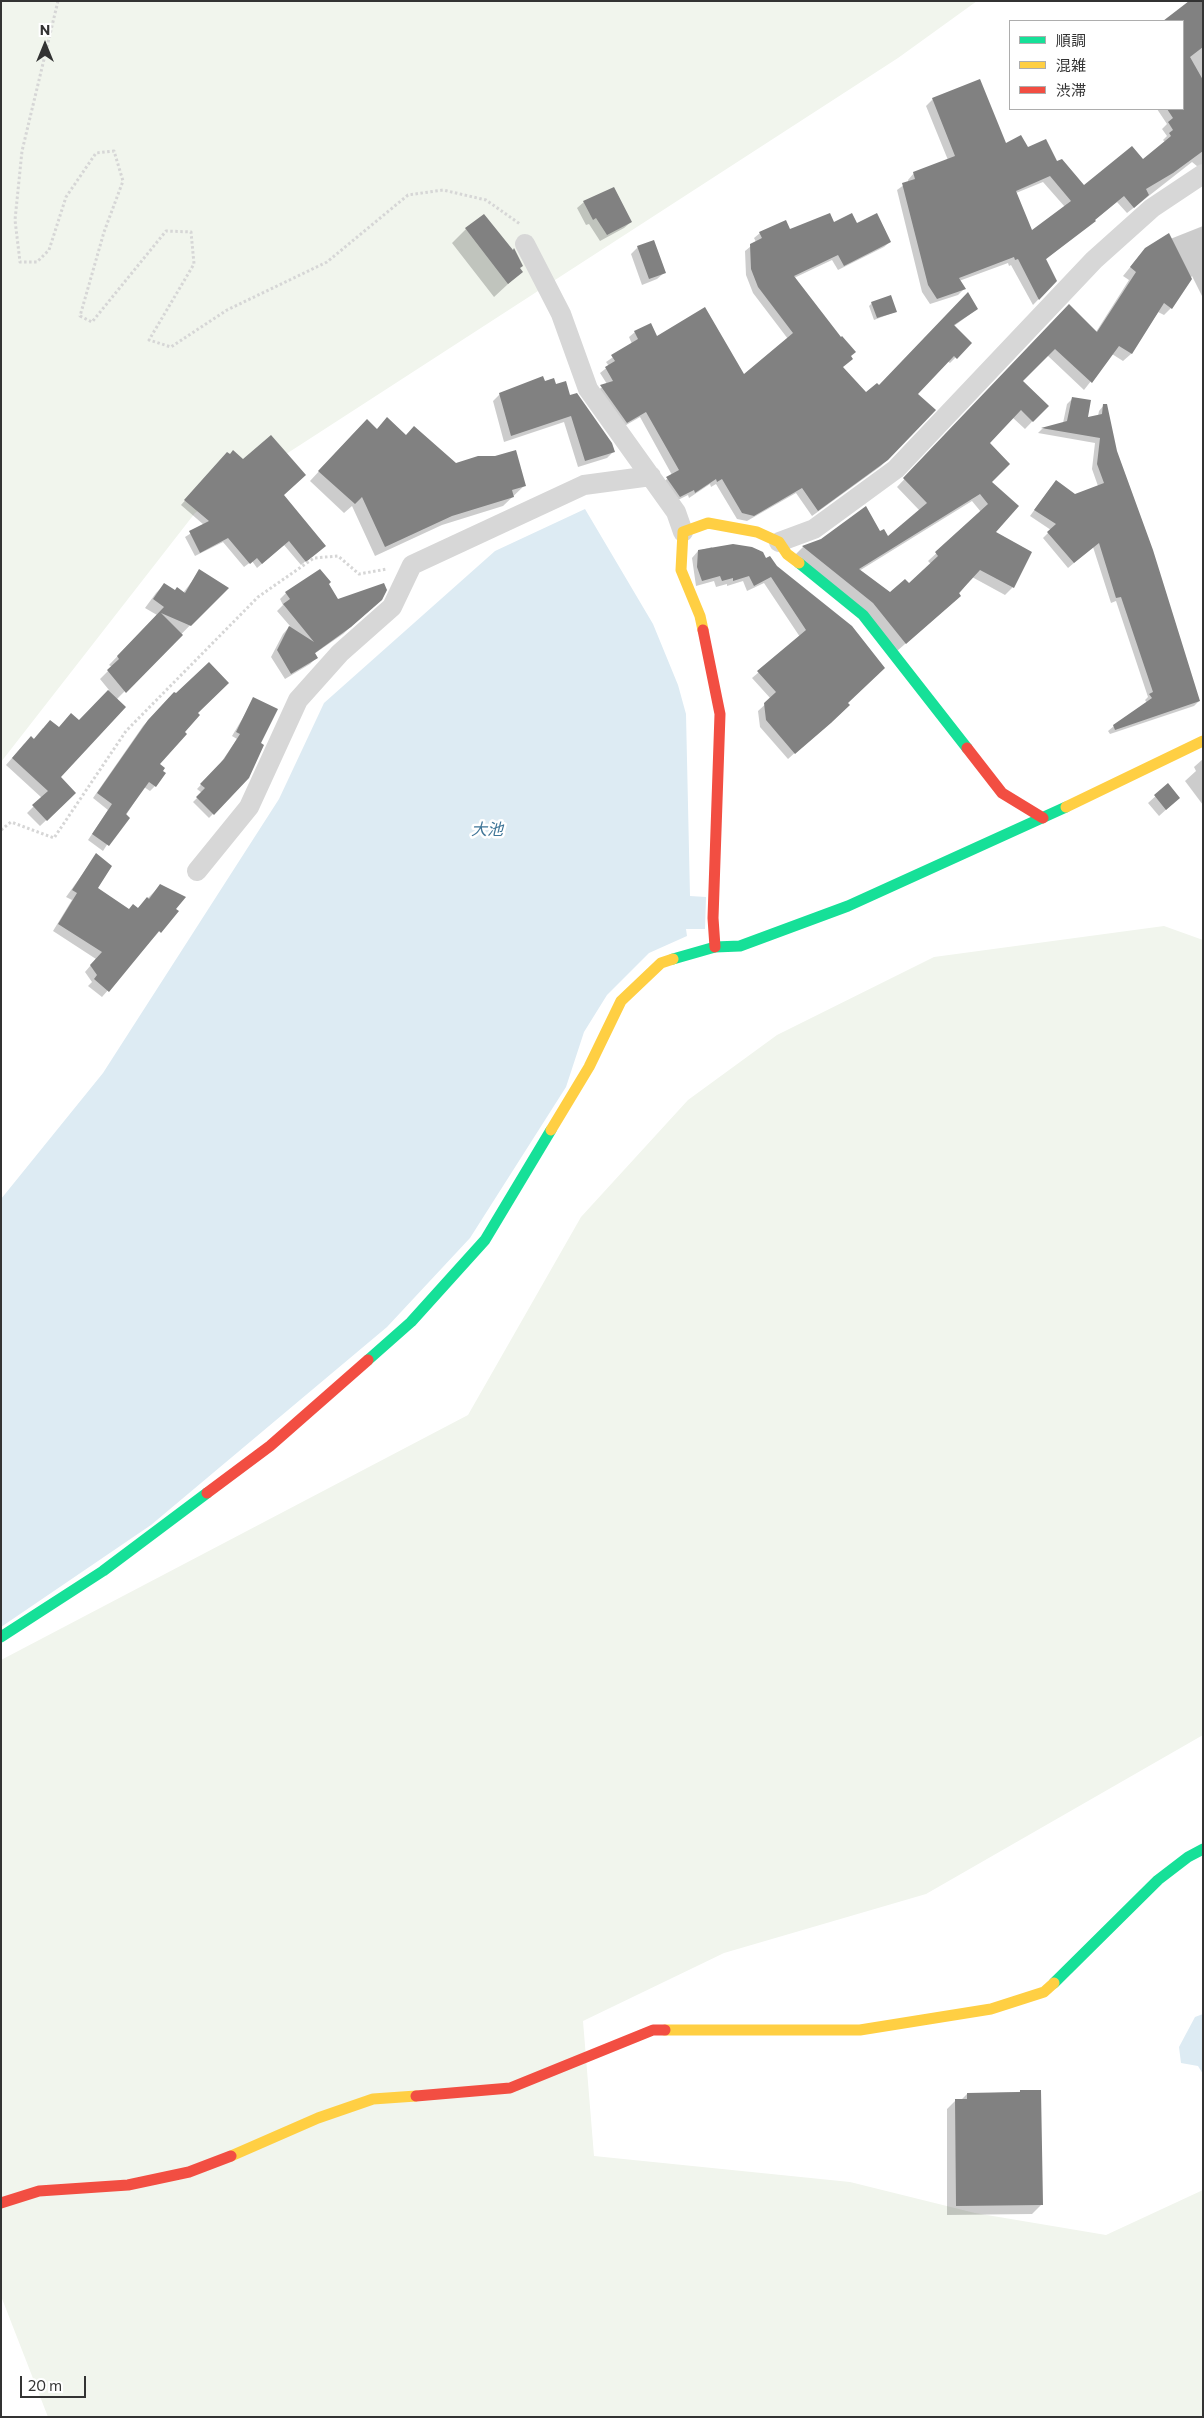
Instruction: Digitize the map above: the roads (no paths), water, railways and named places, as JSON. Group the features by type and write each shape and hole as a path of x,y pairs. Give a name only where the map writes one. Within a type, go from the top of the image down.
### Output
{"street":[{"path":"779,542 814,529 896,469 1094,260 1152,208 1203,174"},
{"path":"525,244 561,314 588,389 676,512 682,532 681,570 700,616 720,714 713,918 715,947"},
{"path":"197,871 249,807 298,700 340,653 392,607 412,565 584,485 651,476"},
{"path":"682,532 708,523 757,532 779,542 787,554 863,615 1002,793 1043,818"},
{"path":"1,1637 103,1571 270,1446 411,1322 485,1240 589,1067 621,1001 661,963 715,947 740,946 848,906 1043,818 1203,741"},
{"path":"1,2203 39,2191 128,2185 189,2172 240,2153 318,2118 373,2099 510,2088 653,2030 860,2030 992,2009 1044,1992 1069,1971 1158,1880 1188,1857 1203,1849"}],"water":[{"name":"大池","path":"585,509 653,624 678,685 686,714 690,896 706,897 705,929 686,929 687,936 649,953 607,995 584,1032 566,1087 470,1238 387,1327 151,1525 1,1627 1,1199 103,1073 279,799 324,703 495,551"},
{"path":"1203,2014 1203,2074 1198,2066 1181,2063 1179,2047 1195,2017"}]}
